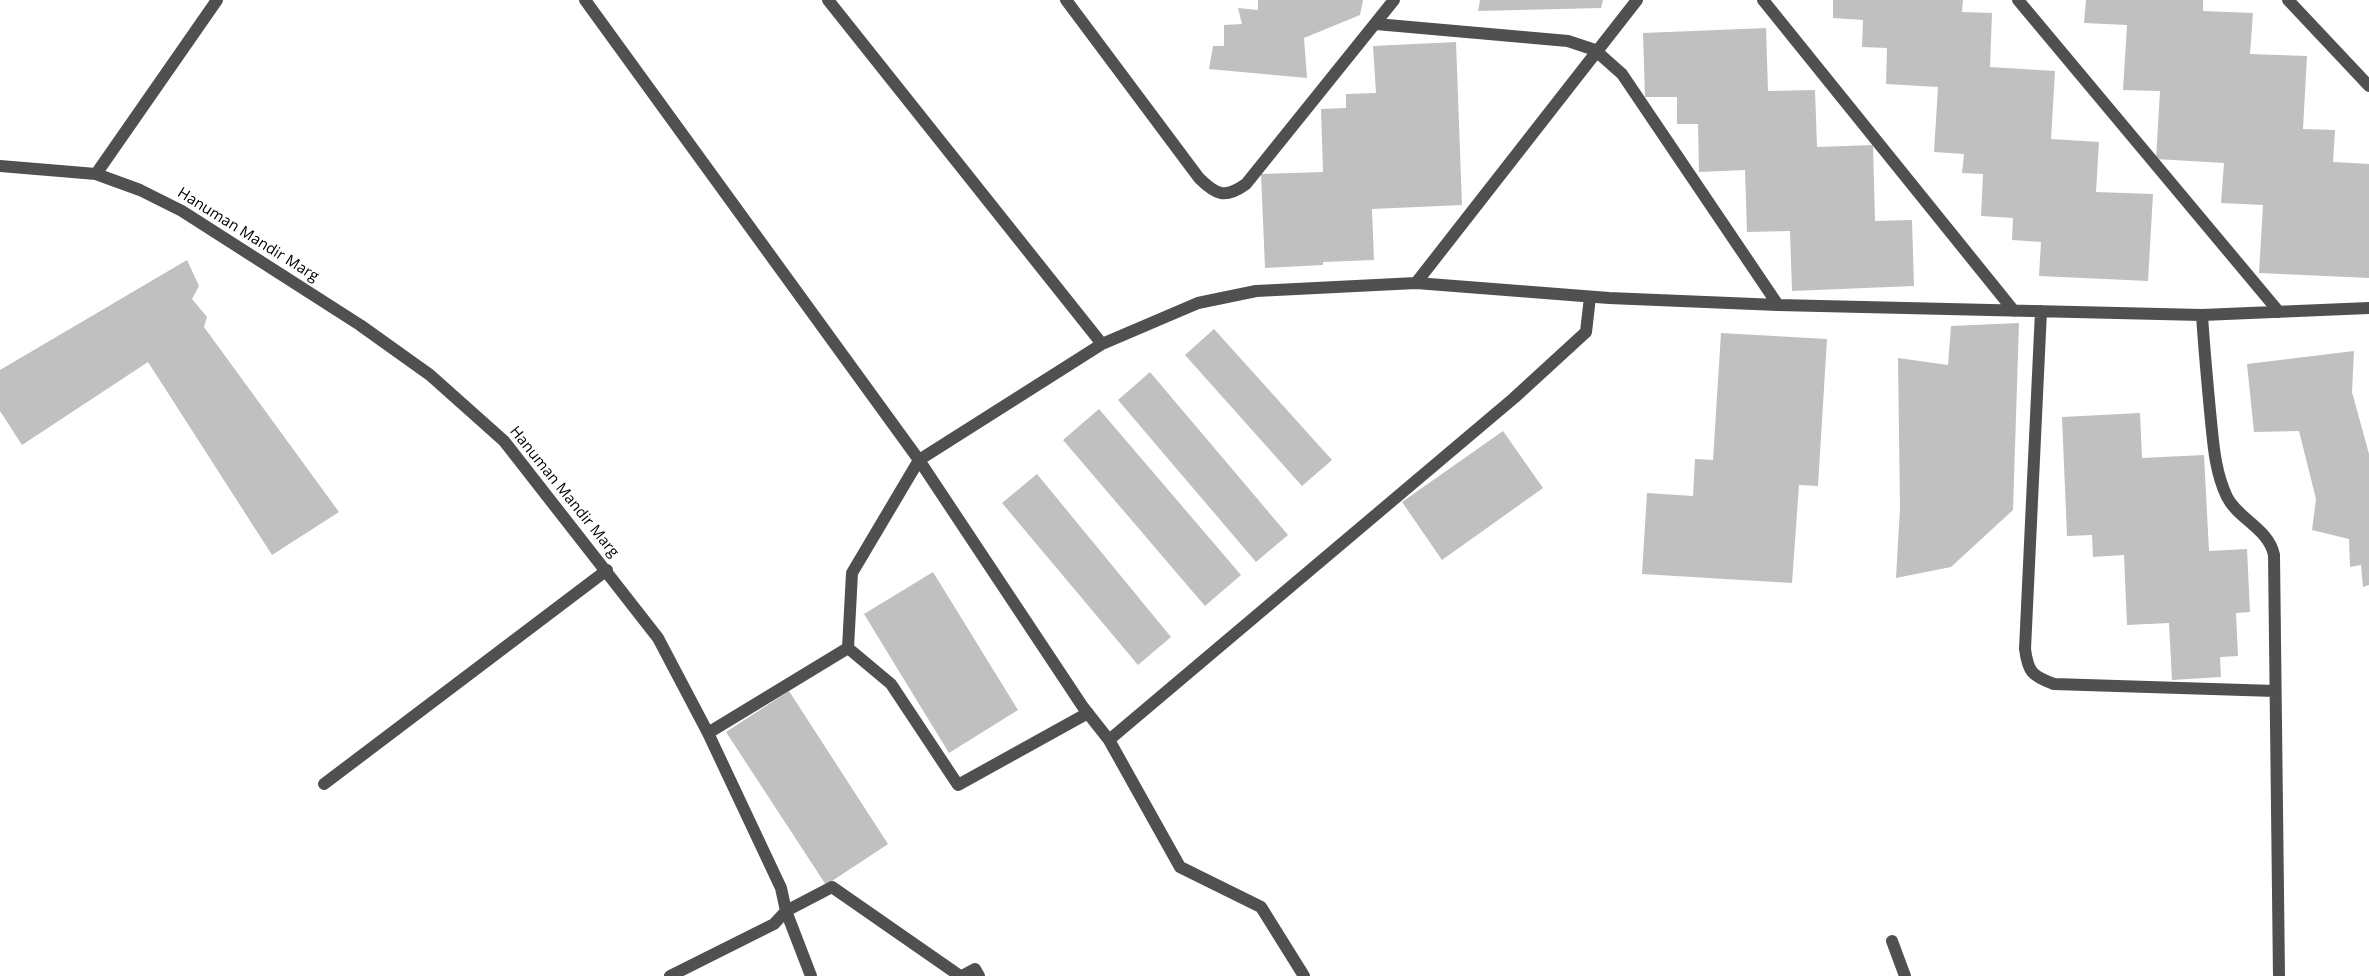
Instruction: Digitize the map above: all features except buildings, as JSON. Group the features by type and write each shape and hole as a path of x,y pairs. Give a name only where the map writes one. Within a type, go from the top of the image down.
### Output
{"street":[{"path":"96,174 217,0"},
{"path":"585,0 920,460 1088,713 1109,740 1180,867 1261,907 1304,976"},
{"path":"828,0 1102,344"},
{"path":"1066,0 1199,178 1210,188 1221,194 1233,193 1246,184 1394,0"},
{"path":"1416,283 1636,0"},
{"path":"1763,0 2014,311"},
{"path":"2018,0 2279,312"},
{"path":"2288,0 2369,86"},
{"path":"1376,24 1568,40 1596,50 1622,74 1778,305"},
{"name":"Hanuman Mandir Marg","path":"0,166 96,174 140,190 182,211 360,325 430,375 504,441 658,638 708,734 781,888 786,911 811,976"},
{"path":"848,648 852,573 920,460 1102,344 1198,303 1256,291 1416,283 1590,297 1778,305 2041,312 2202,315 2369,308"},
{"path":"1109,740 1514,398 1586,332 1590,297"},
{"path":"2041,312 2025,649 2027,666 2038,678 2054,684 2275,691"},
{"path":"2202,315 2214,450 2221,484 2236,512 2266,538 2272,546 2279,976"},
{"path":"324,784 606,570"},
{"path":"848,648 891,684 958,786 1088,713"},
{"path":"708,734 848,648"},
{"path":"670,976 774,924 786,911 832,887 961,976 974,969 978,976"},
{"path":"1892,941 1905,976"}]}
